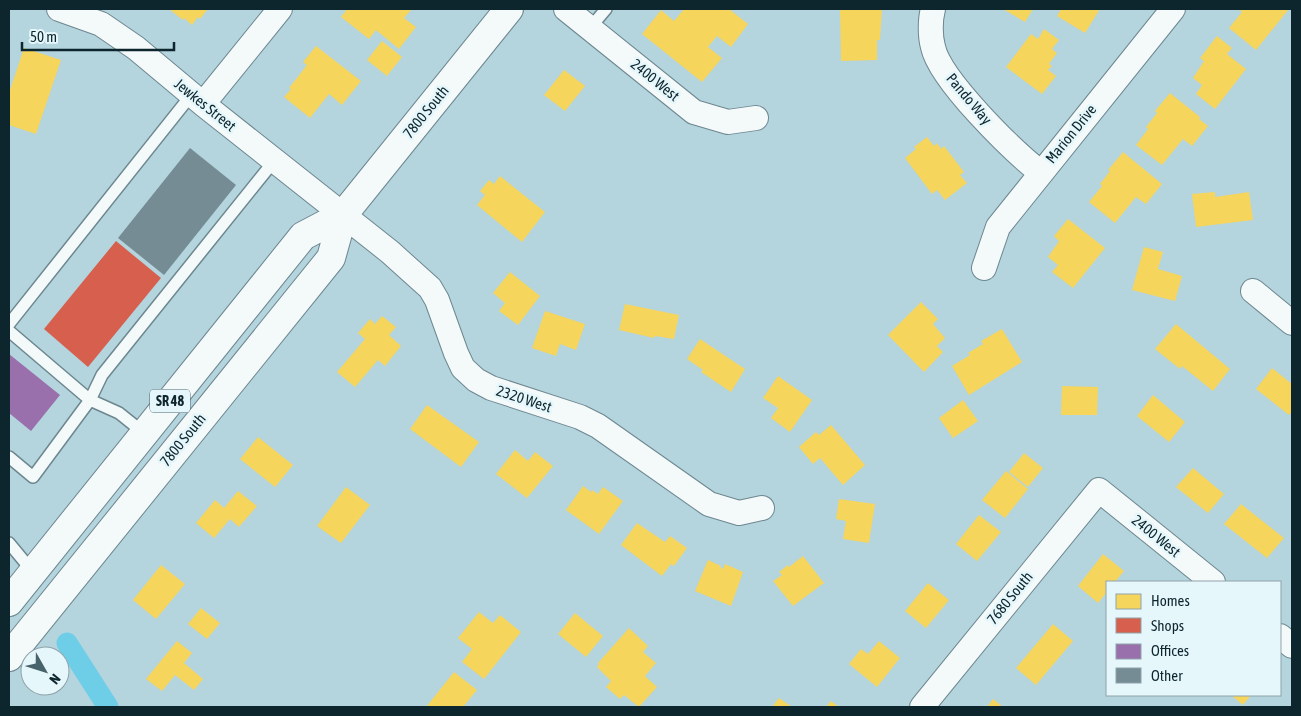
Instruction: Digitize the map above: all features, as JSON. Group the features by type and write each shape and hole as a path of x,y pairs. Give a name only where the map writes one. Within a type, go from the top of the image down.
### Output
{"main road":[{"name":"7800 South","path":"9,602 303,236 343,215 510,9"},
{"name":"7800 South","path":"9,658 331,258 343,215"}],"street":[{"name":"Jewkes Street","path":"59,9 101,24 136,48 343,215"},
{"path":"197,99 280,9"},
{"name":"2400 West","path":"566,9 694,112 728,122 756,118"},
{"name":"Pando Way","path":"933,9 931,16 933,48 942,68 1007,144 1040,172"},
{"name":"Marion Drive","path":"984,268 998,227 1040,172 1173,9"},
{"name":"2320 West","path":"343,215 390,252 430,288 438,300 463,368 476,380 491,388 580,417 598,426 709,504 739,513 762,508"},
{"path":"1253,291 1292,323"},
{"name":"2400 West","path":"1099,490 1212,581"},
{"name":"7680 South","path":"922,707 1099,490"},
{"path":"1281,637 1292,646"}],"lane":[{"path":"590,28 606,9"},
{"path":"9,324 197,99"},
{"path":"9,457 33,477 90,400 102,375 274,161"},
{"path":"9,331 90,400 119,413 144,433"},
{"path":"9,543 33,572"}],"building: Homes":[{"path":"169,9 208,9 192,25"},
{"path":"347,9 412,9 404,18 416,27 399,49 376,30 369,39 341,17"},
{"path":"684,9 729,9 748,24 731,47 717,36 708,47 722,58 702,82 642,34 661,10 674,21"},
{"path":"840,9 882,9 880,40 877,40 877,60 841,61"},
{"path":"1003,9 1033,9 1025,22"},
{"path":"1061,9 1100,9 1085,33 1057,16"},
{"path":"1238,9 1289,9 1256,50 1229,28 1242,12"},
{"path":"1044,29 1059,40 1052,49 1057,53 1049,64 1052,66 1048,70 1056,76 1042,94 1006,67 1031,34 1038,39"},
{"path":"1217,36 1232,48 1227,54 1246,69 1215,109 1196,94 1202,85 1193,78 1204,61 1200,58"},
{"path":"382,41 402,57 387,76 367,60"},
{"path":"316,46 361,81 342,105 329,94 310,118 284,97 307,65 303,62"},
{"path":"24,48 61,60 36,134 9,125 9,93"},
{"path":"564,70 585,86 565,111 544,95"},
{"path":"1170,93 1200,117 1199,119 1208,126 1192,146 1183,139 1162,165 1136,145 1148,129 1146,127 1157,113 1155,111"},
{"path":"927,137 934,146 937,143 941,149 944,146 964,172 960,175 967,183 945,200 937,190 932,194 905,158 916,149 914,147"},
{"path":"1123,152 1162,184 1146,204 1136,197 1115,223 1089,202 1102,186 1100,184 1110,171 1108,170"},
{"path":"500,176 545,212 522,242 477,205 485,195 480,191 489,180 494,184"},
{"path":"1215,192 1215,197 1249,192 1253,220 1196,227 1192,194"},
{"path":"1068,219 1105,248 1073,288 1052,272 1058,265 1048,257 1059,241 1054,236"},
{"path":"1144,247 1163,252 1158,269 1182,276 1175,301 1132,290"},
{"path":"510,272 540,296 518,325 499,311 505,303 493,293"},
{"path":"921,302 938,319 933,324 945,338 937,346 943,352 924,372 888,335"},
{"path":"625,304 679,315 674,339 655,336 654,338 619,330"},
{"path":"545,311 585,324 576,350 560,344 556,356 532,348"},
{"path":"382,316 396,327 389,335 401,346 385,366 378,360 355,387 337,372 365,339 358,333 370,319 375,324"},
{"path":"1176,324 1230,369 1213,391 1182,366 1180,369 1155,349"},
{"path":"1002,329 1022,362 969,395 952,366 983,344 981,341"},
{"path":"700,339 745,369 731,392 701,372 703,370 687,359"},
{"path":"1272,368 1292,384 1292,411 1289,415 1256,389"},
{"path":"778,376 812,400 790,432 771,418 778,408 763,398"},
{"path":"1062,386 1098,387 1097,415 1061,415"},
{"path":"1153,395 1185,422 1169,442 1137,416"},
{"path":"963,400 978,421 953,438 939,418"},
{"path":"427,405 479,442 461,467 410,429"},
{"path":"831,425 865,465 843,485 820,458 813,464 799,447 816,432 819,435"},
{"path":"258,437 293,465 275,487 240,459"},
{"path":"515,450 528,461 535,452 553,466 527,498 496,474"},
{"path":"1024,453 1043,468 1028,487 1009,472"},
{"path":"1193,468 1224,494 1208,513 1176,487"},
{"path":"1006,471 1028,489 1005,518 982,500"},
{"path":"583,486 591,492 592,490 598,494 603,487 623,501 599,534 566,510"},
{"path":"346,487 370,505 341,543 317,526"},
{"path":"238,491 257,506 239,527 230,519 214,538 196,523 215,500 224,508"},
{"path":"839,499 875,504 869,543 843,539 846,521 836,519"},
{"path":"1241,504 1284,538 1267,558 1224,524"},
{"path":"979,515 1001,532 977,561 956,544"},
{"path":"637,523 665,542 670,536 687,548 674,566 671,564 662,576 621,545"},
{"path":"1103,554 1124,571 1116,581 1106,581 1106,593 1098,603 1078,586"},
{"path":"803,556 824,583 793,606 773,581 782,575 779,572"},
{"path":"708,560 721,566 723,569 725,564 743,572 731,606 695,591"},
{"path":"161,565 185,584 156,619 133,600"},
{"path":"928,583 949,600 926,628 905,611"},
{"path":"201,608 220,623 207,639 188,624"},
{"path":"479,612 493,623 500,615 521,632 484,679 462,662 472,649 458,638"},
{"path":"575,613 603,636 586,657 558,634"},
{"path":"1053,624 1073,641 1036,685 1016,668"},
{"path":"629,628 648,646 643,652 656,663 645,676 657,687 639,707 624,695 620,699 606,687 611,681 597,667 598,663"},
{"path":"177,641 192,653 184,663 203,679 194,690 175,675 162,691 146,679"},
{"path":"879,641 900,658 877,687 849,664 861,649 868,654"},
{"path":"454,672 477,690 463,707 426,707"},
{"path":"1232,696 1250,696 1243,705"},
{"path":"779,698 792,707 772,707"},
{"path":"993,699 1003,707 987,707"},
{"path":"831,701 839,707 826,707"}],"building: Shops":[{"path":"116,241 161,278 88,367 44,329"}],"building: Offices":[{"path":"9,354 60,395 31,431 9,413"}],"building: Other":[{"path":"190,148 236,185 164,275 118,238"}],"waterway":[{"path":"67,643 108,707"}]}
